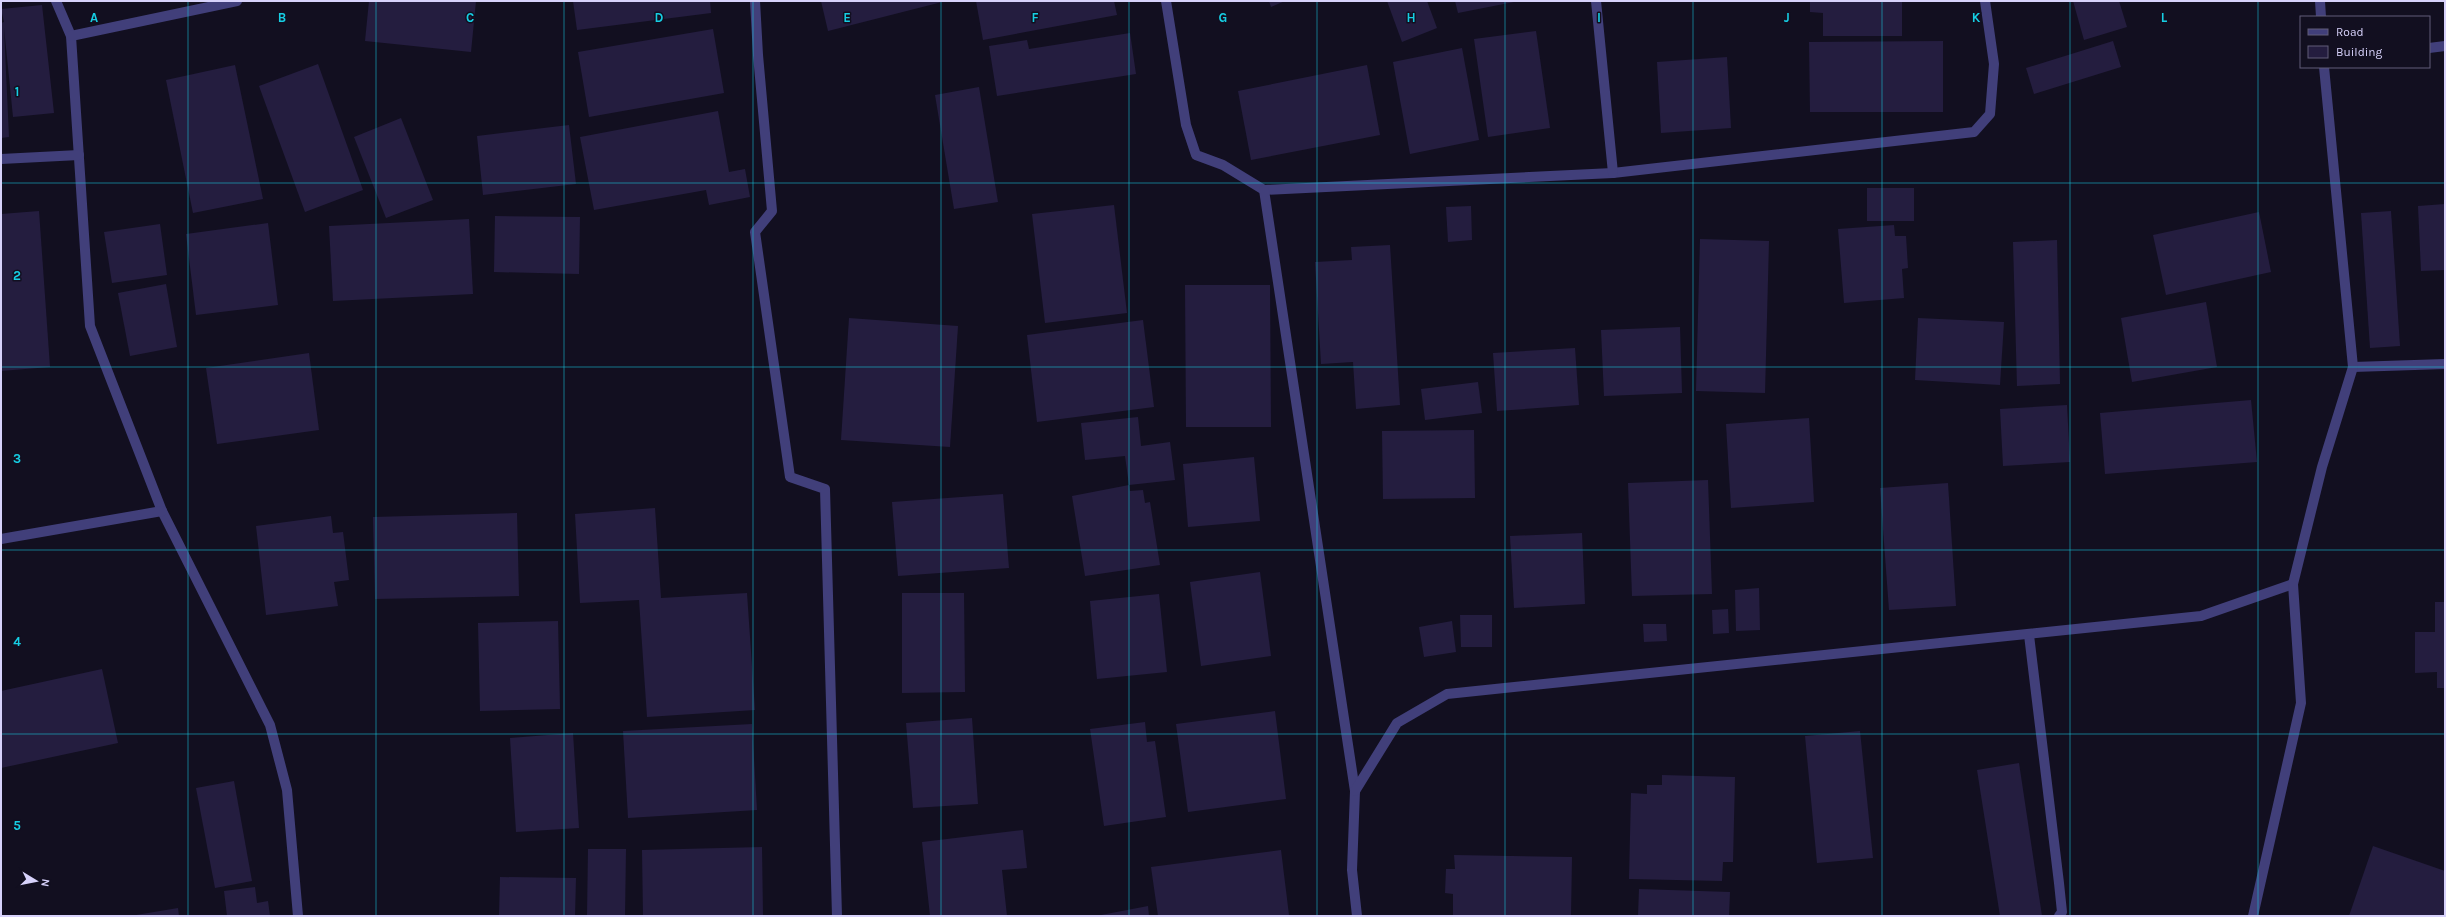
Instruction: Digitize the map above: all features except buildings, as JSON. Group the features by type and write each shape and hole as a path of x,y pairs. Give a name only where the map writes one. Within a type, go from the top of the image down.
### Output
{"street":[{"path":"56,1 71,36 90,326 162,511 270,725 287,790 298,916"},
{"path":"71,36 237,1"},
{"path":"756,1 772,212 755,232 764,296 790,477 825,489 837,916"},
{"path":"1166,1 1186,125 1196,155 1223,165 1264,190 1613,173 1974,132 1990,114 1994,64 1985,1"},
{"path":"1596,1 1613,173"},
{"path":"2320,1 2321,16"},
{"path":"2430,48 2445,46"},
{"path":"2254,916 2301,703 2293,584 2322,467 2353,367 2324,68"},
{"path":"1,159 79,155"},
{"path":"1264,190 1355,791 1352,870 1357,916"},
{"path":"2353,367 2445,364"},
{"path":"1,539 162,511"},
{"path":"1355,791 1397,723 1447,694 2029,635 2201,616 2293,584"},
{"path":"2029,635 2060,890 2062,912 2059,916"}]}
